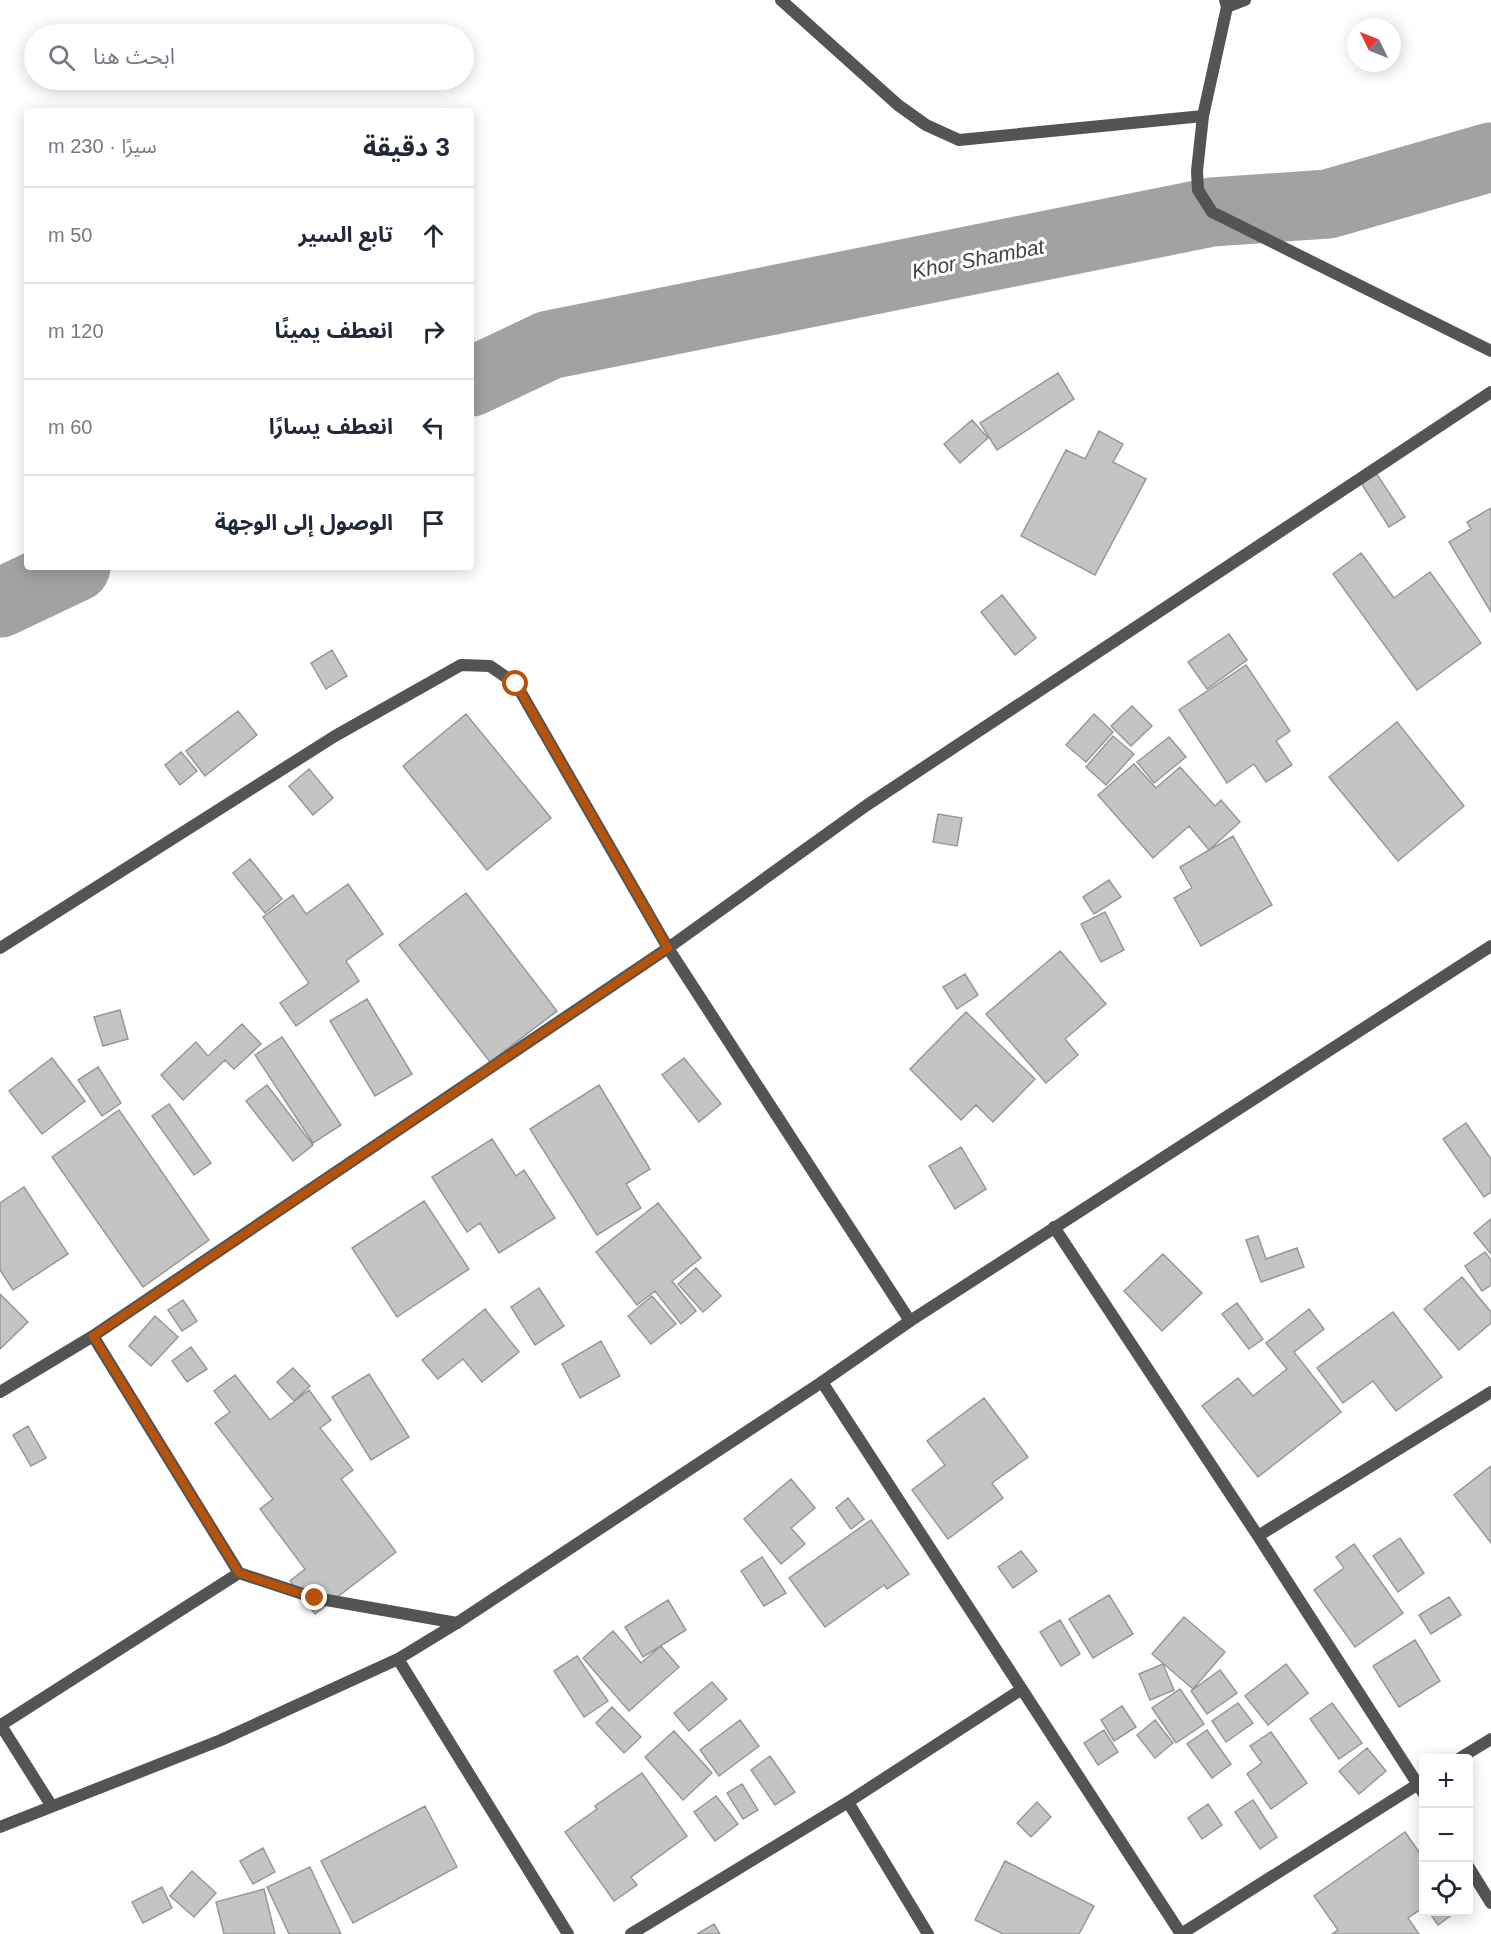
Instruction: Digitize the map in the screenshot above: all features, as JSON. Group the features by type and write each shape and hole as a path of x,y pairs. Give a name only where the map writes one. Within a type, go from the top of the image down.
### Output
{"street":[{"path":"781,0 898,105 926,125 959,140 1203,116"},
{"path":"1245,0 1226,3 1203,116 1197,190 1212,212 1491,351"},
{"path":"0,1392 93,1336 668,948 867,805 1491,392"},
{"path":"0,948 335,736 461,665 490,666 516,684 668,948 910,1321"},
{"path":"0,1827 221,1740 398,1659 457,1623 1054,1227 1491,946"},
{"path":"1054,1227 1419,1781"},
{"path":"93,1336 239,1573 315,1598 457,1623"},
{"path":"822,1382 1181,1934 1419,1788"},
{"path":"1258,1536 1491,1392"},
{"path":"51,1805 0,1725 239,1573"},
{"path":"398,1659 567,1934"},
{"path":"631,1934 848,1802 1022,1689"},
{"path":"1467,1754 1491,1739"},
{"path":"848,1802 928,1934"},
{"path":"1473,1874 1491,1903"}],"building":[{"path":"1058,373 1074,399 997,450 980,423"},
{"path":"972,420 988,438 960,463 944,444"},
{"path":"1099,431 1123,444 1113,462 1146,479 1095,575 1021,536 1066,450 1085,459"},
{"path":"1376,473 1405,517 1389,527 1361,483"},
{"path":"1491,508 1491,612 1449,542 1471,529 1467,522"},
{"path":"1361,553 1394,598 1430,572 1481,643 1417,690 1333,574"},
{"path":"1002,595 1036,638 1015,655 981,612"},
{"path":"1229,634 1247,660 1207,689 1188,662"},
{"path":"332,650 347,676 326,689 311,663"},
{"path":"1246,665 1290,731 1276,741 1292,765 1266,782 1254,764 1227,783 1179,710"},
{"path":"1132,706 1152,726 1131,746 1111,726"},
{"path":"238,711 257,735 205,776 186,751"},
{"path":"466,714 551,818 487,870 403,766"},
{"path":"1094,714 1113,732 1086,762 1066,745"},
{"path":"1397,722 1464,806 1398,861 1329,777"},
{"path":"1113,736 1134,754 1106,785 1086,767"},
{"path":"1169,737 1186,757 1154,783 1137,762"},
{"path":"181,752 197,771 180,785 165,765"},
{"path":"1134,764 1156,788 1180,767 1215,806 1221,800 1240,822 1209,850 1189,826 1153,858 1098,795"},
{"path":"309,769 333,798 313,815 289,786"},
{"path":"938,814 962,818 957,846 933,842"},
{"path":"1233,836 1272,905 1201,946 1174,898 1192,888 1180,867"},
{"path":"250,859 282,899 265,913 233,873"},
{"path":"1109,880 1121,897 1094,914 1083,897"},
{"path":"348,884 383,934 346,961 359,981 296,1026 280,1003 309,983 263,917 293,895 306,914"},
{"path":"466,893 557,1011 490,1062 399,945"},
{"path":"1105,912 1124,950 1101,962 1081,924"},
{"path":"1060,951 1106,1004 1065,1039 1078,1055 1046,1083 986,1014"},
{"path":"965,974 978,995 957,1009 943,987"},
{"path":"367,999 412,1074 375,1096 330,1021"},
{"path":"120,1010 128,1039 103,1046 94,1017"},
{"path":"966,1012 1035,1079 993,1122 976,1105 961,1120 910,1069"},
{"path":"242,1024 261,1044 234,1069 225,1060 183,1100 161,1075 196,1042 208,1056"},
{"path":"282,1037 341,1125 313,1143 255,1055"},
{"path":"52,1058 85,1101 42,1134 9,1091"},
{"path":"684,1058 721,1104 699,1122 662,1075"},
{"path":"98,1067 121,1103 102,1116 78,1080"},
{"path":"267,1085 313,1145 293,1161 246,1101"},
{"path":"599,1085 650,1169 626,1184 641,1208 597,1235 530,1129"},
{"path":"169,1104 211,1163 194,1175 152,1116"},
{"path":"119,1110 209,1240 143,1287 52,1157"},
{"path":"1466,1123 1491,1159 1491,1192 1484,1197 1443,1139"},
{"path":"492,1139 516,1176 524,1170 555,1218 499,1253 480,1223 467,1232 432,1177"},
{"path":"961,1147 986,1189 955,1209 929,1166"},
{"path":"24,1187 68,1254 13,1290 0,1270 0,1203"},
{"path":"424,1201 469,1269 397,1317 352,1248"},
{"path":"658,1203 701,1258 672,1281 696,1311 681,1324 655,1291 637,1305 596,1252"},
{"path":"1491,1219 1491,1254 1474,1233"},
{"path":"1258,1236 1266,1259 1297,1248 1304,1267 1261,1282 1246,1240"},
{"path":"1485,1252 1491,1260 1491,1285 1482,1291 1465,1266"},
{"path":"1163,1254 1202,1293 1162,1331 1124,1291"},
{"path":"696,1268 721,1296 703,1312 678,1284"},
{"path":"1462,1277 1491,1312 1491,1323 1459,1350 1424,1309"},
{"path":"539,1288 564,1326 535,1345 511,1307"},
{"path":"0,1294 28,1322 0,1349"},
{"path":"652,1296 676,1324 651,1344 628,1316"},
{"path":"183,1300 197,1321 182,1331 168,1310"},
{"path":"1237,1303 1263,1339 1249,1349 1222,1314"},
{"path":"485,1309 519,1352 482,1382 463,1359 438,1379 422,1360"},
{"path":"1309,1309 1324,1329 1294,1352 1341,1412 1258,1477 1202,1406 1238,1378 1253,1396 1287,1369 1266,1343"},
{"path":"1393,1312 1442,1377 1396,1411 1373,1381 1343,1403 1317,1368"},
{"path":"155,1316 178,1337 151,1366 129,1346"},
{"path":"601,1341 620,1376 580,1398 562,1364"},
{"path":"191,1347 207,1369 187,1382 172,1361"},
{"path":"293,1368 310,1386 294,1401 277,1382"},
{"path":"369,1374 409,1437 371,1460 332,1397"},
{"path":"235,1375 270,1420 309,1390 331,1420 320,1428 353,1470 341,1479 396,1552 315,1614 290,1581 305,1569 260,1509 273,1499 215,1423 230,1412 214,1391"},
{"path":"984,1398 1028,1457 992,1483 1003,1498 948,1539 912,1490 945,1465 927,1441"},
{"path":"28,1426 46,1458 31,1466 13,1435"},
{"path":"1491,1466 1491,1543 1454,1495"},
{"path":"791,1479 815,1508 791,1528 805,1544 781,1564 744,1519"},
{"path":"848,1498 864,1519 851,1529 836,1508"},
{"path":"871,1520 909,1574 887,1589 884,1585 825,1627 789,1578"},
{"path":"1400,1538 1424,1573 1398,1592 1373,1556"},
{"path":"1354,1544 1403,1613 1355,1647 1314,1590 1344,1568 1336,1557"},
{"path":"1021,1551 1037,1571 1013,1588 998,1567"},
{"path":"762,1557 786,1593 764,1606 741,1571"},
{"path":"1109,1595 1133,1634 1093,1658 1069,1619"},
{"path":"1449,1597 1461,1615 1431,1634 1419,1615"},
{"path":"668,1600 686,1630 643,1657 625,1627"},
{"path":"1184,1617 1225,1652 1193,1689 1152,1654"},
{"path":"1060,1620 1080,1654 1061,1666 1040,1632"},
{"path":"613,1631 641,1663 661,1646 679,1667 629,1711 583,1658"},
{"path":"1415,1640 1440,1681 1399,1707 1373,1666"},
{"path":"577,1656 608,1701 584,1717 554,1671"},
{"path":"1163,1664 1174,1690 1150,1700 1139,1674"},
{"path":"1286,1664 1308,1693 1268,1725 1245,1696"},
{"path":"1220,1670 1237,1693 1207,1714 1191,1691"},
{"path":"712,1682 727,1699 689,1731 674,1713"},
{"path":"1180,1689 1204,1724 1176,1743 1152,1708"},
{"path":"1238,1703 1253,1723 1226,1742 1212,1721"},
{"path":"1332,1703 1362,1743 1339,1759 1310,1719"},
{"path":"1122,1706 1136,1727 1114,1741 1101,1720"},
{"path":"612,1707 641,1737 624,1753 596,1723"},
{"path":"740,1720 759,1746 719,1776 700,1750"},
{"path":"1155,1720 1173,1743 1155,1758 1137,1735"},
{"path":"1104,1730 1118,1752 1098,1765 1084,1743"},
{"path":"1207,1730 1231,1764 1212,1778 1187,1744"},
{"path":"674,1731 712,1773 683,1800 645,1757"},
{"path":"1271,1732 1307,1783 1271,1809 1247,1774 1262,1763 1250,1746"},
{"path":"1367,1748 1386,1771 1359,1794 1339,1771"},
{"path":"770,1756 795,1792 775,1805 751,1770"},
{"path":"642,1773 687,1836 631,1877 637,1885 614,1901 565,1832 597,1809 595,1806"},
{"path":"742,1784 758,1810 743,1819 727,1793"},
{"path":"716,1796 738,1824 715,1841 694,1812"},
{"path":"1253,1800 1277,1837 1260,1849 1235,1812"},
{"path":"1037,1802 1051,1817 1031,1837 1017,1823"},
{"path":"1208,1804 1222,1825 1202,1839 1188,1818"},
{"path":"425,1806 457,1867 353,1923 321,1861"},
{"path":"1405,1832 1419,1852 1419,1910 1408,1918 1419,1934 1332,1934 1338,1930 1314,1896"},
{"path":"263,1848 275,1872 253,1884 240,1861"},
{"path":"1005,1861 1094,1906 1079,1934 1003,1934 975,1920"},
{"path":"310,1867 341,1934 289,1934 267,1887"},
{"path":"192,1871 216,1893 194,1917 170,1896"},
{"path":"162,1887 172,1908 143,1923 132,1902"},
{"path":"264,1889 275,1934 224,1934 216,1902"},
{"path":"1432,1916 1450,1916 1438,1925"},
{"path":"714,1924 720,1934 697,1934"}],"waterway":[{"name":"Khor Shambat","path":"474,381 549,345 1212,212 1328,204 1491,157"},
{"name":"Khor Shambat","path":"0,603 70,570"}],"route":[{"path":"315,1598 239,1573 93,1336 668,948 516,684"}]}
